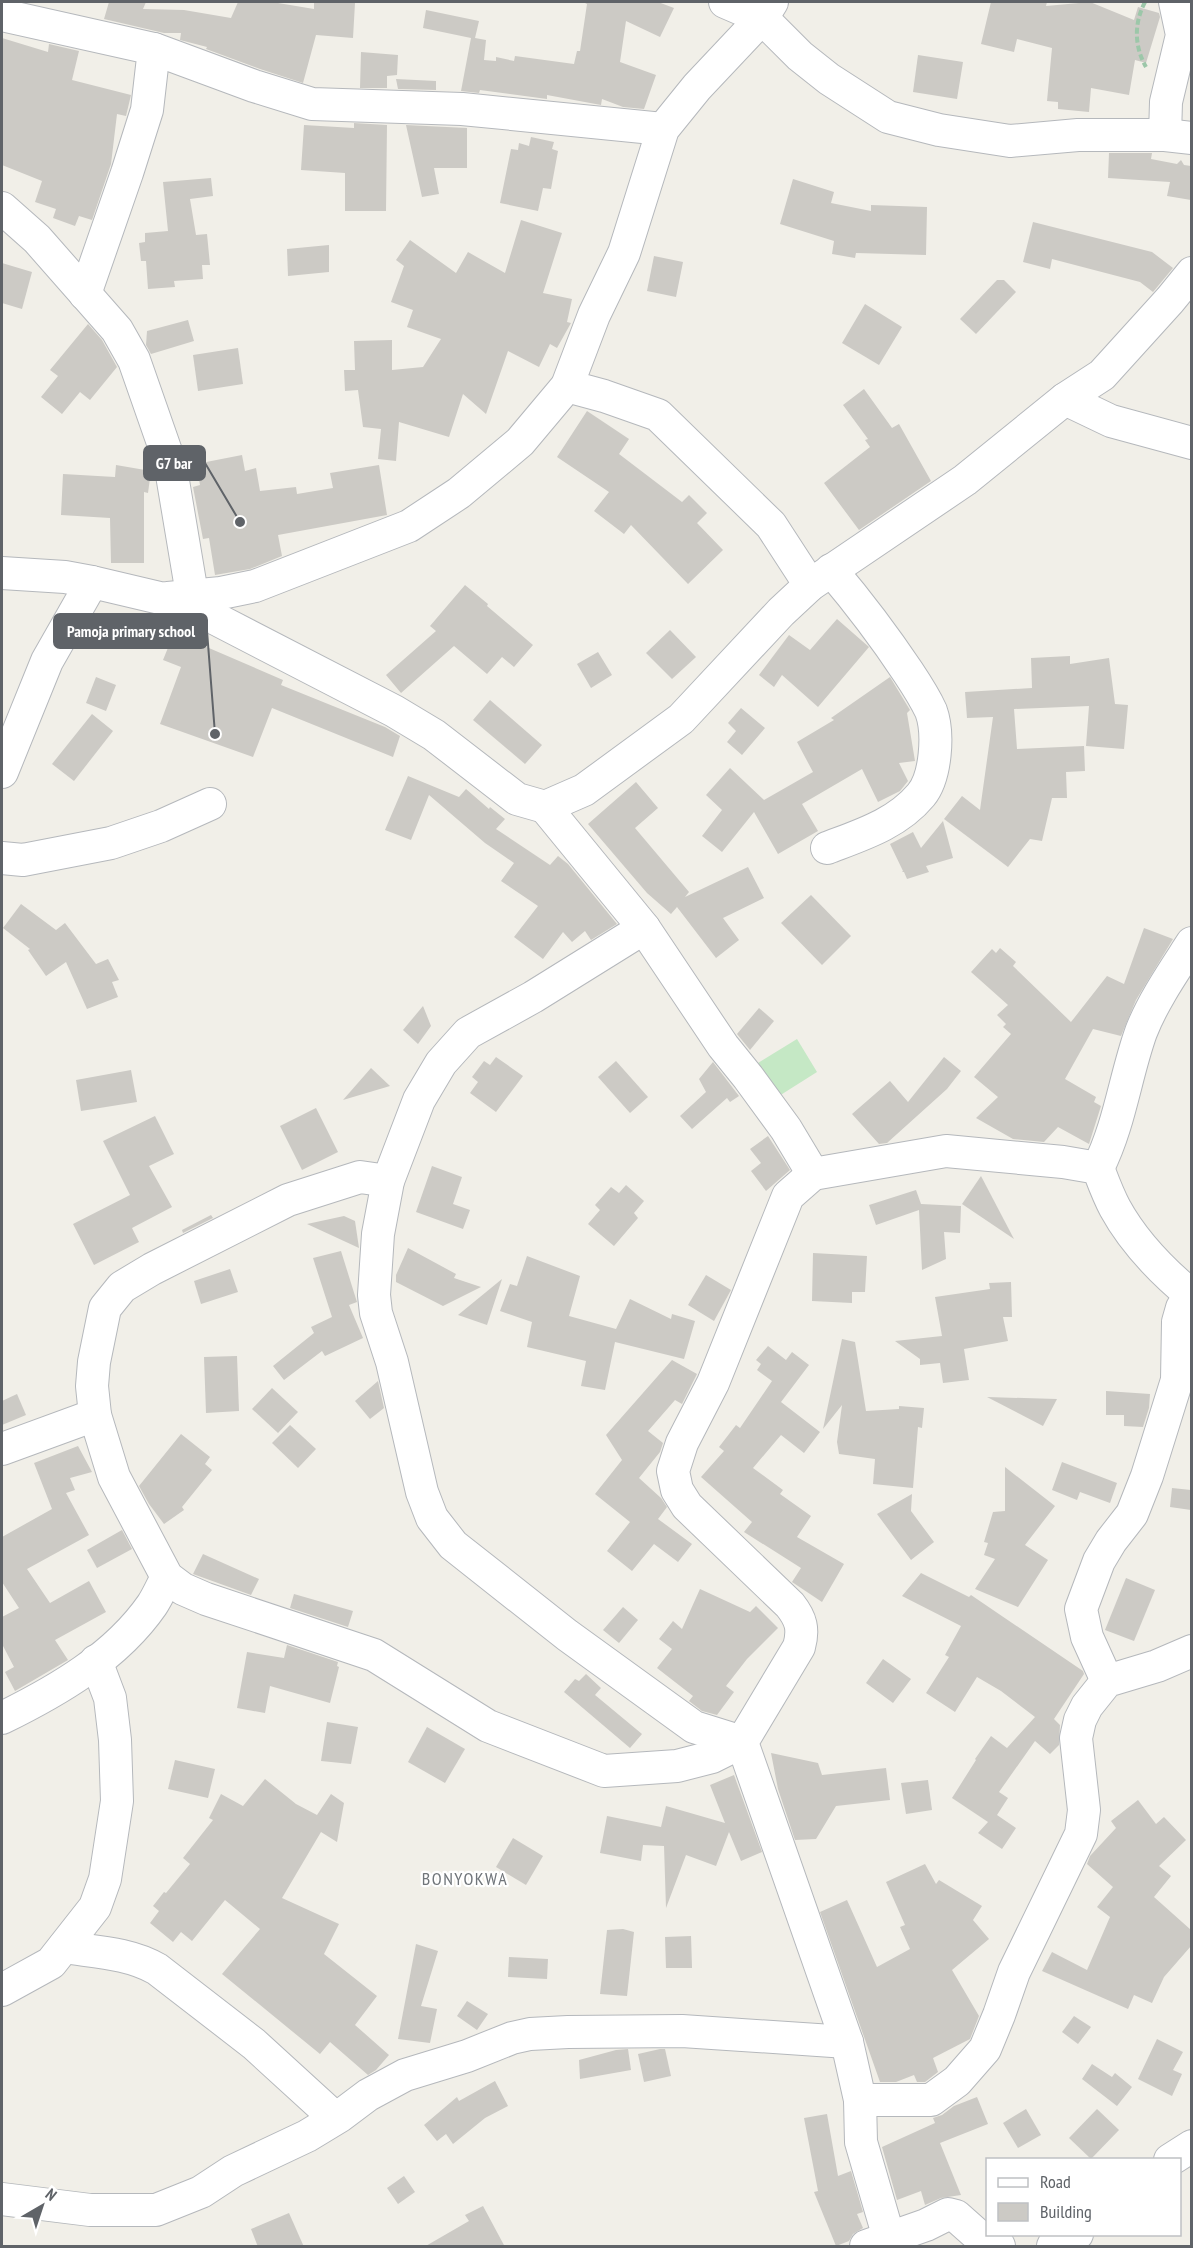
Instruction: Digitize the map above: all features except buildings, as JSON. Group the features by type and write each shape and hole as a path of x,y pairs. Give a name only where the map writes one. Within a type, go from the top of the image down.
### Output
{"street":[{"path":"52,2 87,33"},
{"path":"725,2 767,10 800,56 829,80 888,117 939,130 1010,141 1078,135 1178,136 1166,102 1182,35 1175,2"},
{"path":"2,573 65,578 178,597 221,592 255,586 409,526 459,493 520,442 567,386 594,315 624,252 663,129 697,87 767,10"},
{"path":"2,15 154,49 254,86 312,104 462,109 663,129"},
{"path":"85,294 128,173 147,110 154,49"},
{"path":"2,208 37,239 117,330 127,347 155,417 170,463 178,597"},
{"path":"544,807 584,790 681,719 781,612 820,577 965,480 1065,399 1102,375 1170,300 1191,273"},
{"path":"567,386 658,415 771,525 820,577 871,617 915,683 931,712 935,733 935,752 923,793 888,823 872,832 827,848"},
{"path":"1065,399 1112,422 1191,443"},
{"path":"2,772 47,661 92,582"},
{"path":"178,597 394,711 434,735 517,799 544,807 644,928 723,1046 786,1129 813,1174"},
{"path":"2,858 23,860 111,843 161,826 210,804"},
{"path":"644,928 533,997 468,1033 441,1063 419,1101 388,1181 373,1276 376,1313 392,1362 422,1492 432,1518 453,1545 567,1635 694,1727 742,1742"},
{"path":"1107,1681 1087,1637 1082,1609 1099,1562 1111,1541 1132,1514 1147,1476 1177,1380 1178,1322 1182,1308 1191,1296 1161,1268 1135,1237 1114,1207 1098,1168 1111,1142 1142,1032 1152,1009 1191,943"},
{"path":"388,1181 360,1177 288,1200 152,1269 122,1287 105,1308 92,1386 95,1415 114,1477 167,1577 183,1588 206,1599 374,1655 488,1726 604,1771 677,1766 712,1757 742,1742 799,1647 802,1634 800,1618 790,1605 687,1506 677,1490 673,1471 682,1443 712,1383 788,1196 813,1174 946,1151 1052,1161 1098,1168"},
{"path":"2,1449 95,1415"},
{"path":"2,1718 43,1698 113,1649 152,1605 167,1577"},
{"path":"860,2100 931,2100 957,2081 985,2049 1014,1972 1081,1834 1084,1810 1076,1738 1080,1720 1087,1706 1107,1681 1157,1666 1191,1651"},
{"path":"2,1990 51,1963 95,1907 105,1879 117,1801 115,1740 110,1698 96,1661"},
{"path":"742,1742 847,2042 860,2100 861,2142 882,2244 948,2214 956,2216 983,2240 999,2247"},
{"path":"64,1947 118,1955 143,1961 157,1969 254,2044 335,2118"},
{"path":"2,2199 90,2211 156,2210 201,2192 233,2171 307,2136 368,2094 405,2075 467,2056 512,2038 530,2034 682,2031 847,2042"},
{"path":"1173,2158 1191,2146"},
{"path":"1053,2247 1075,2236"}],"path":[{"path":"1145,2 1135,33 1143,62 1166,102"}],"green space":[{"path":"797,1039 817,1072 779,1096 758,1063"}],"place":[{"name":"G7 bar","path":"240,522"},
{"name":"Pamoja primary school","path":"215,734"}],"district":[{"name":"BONYOKWA","path":"465,1879"}]}
